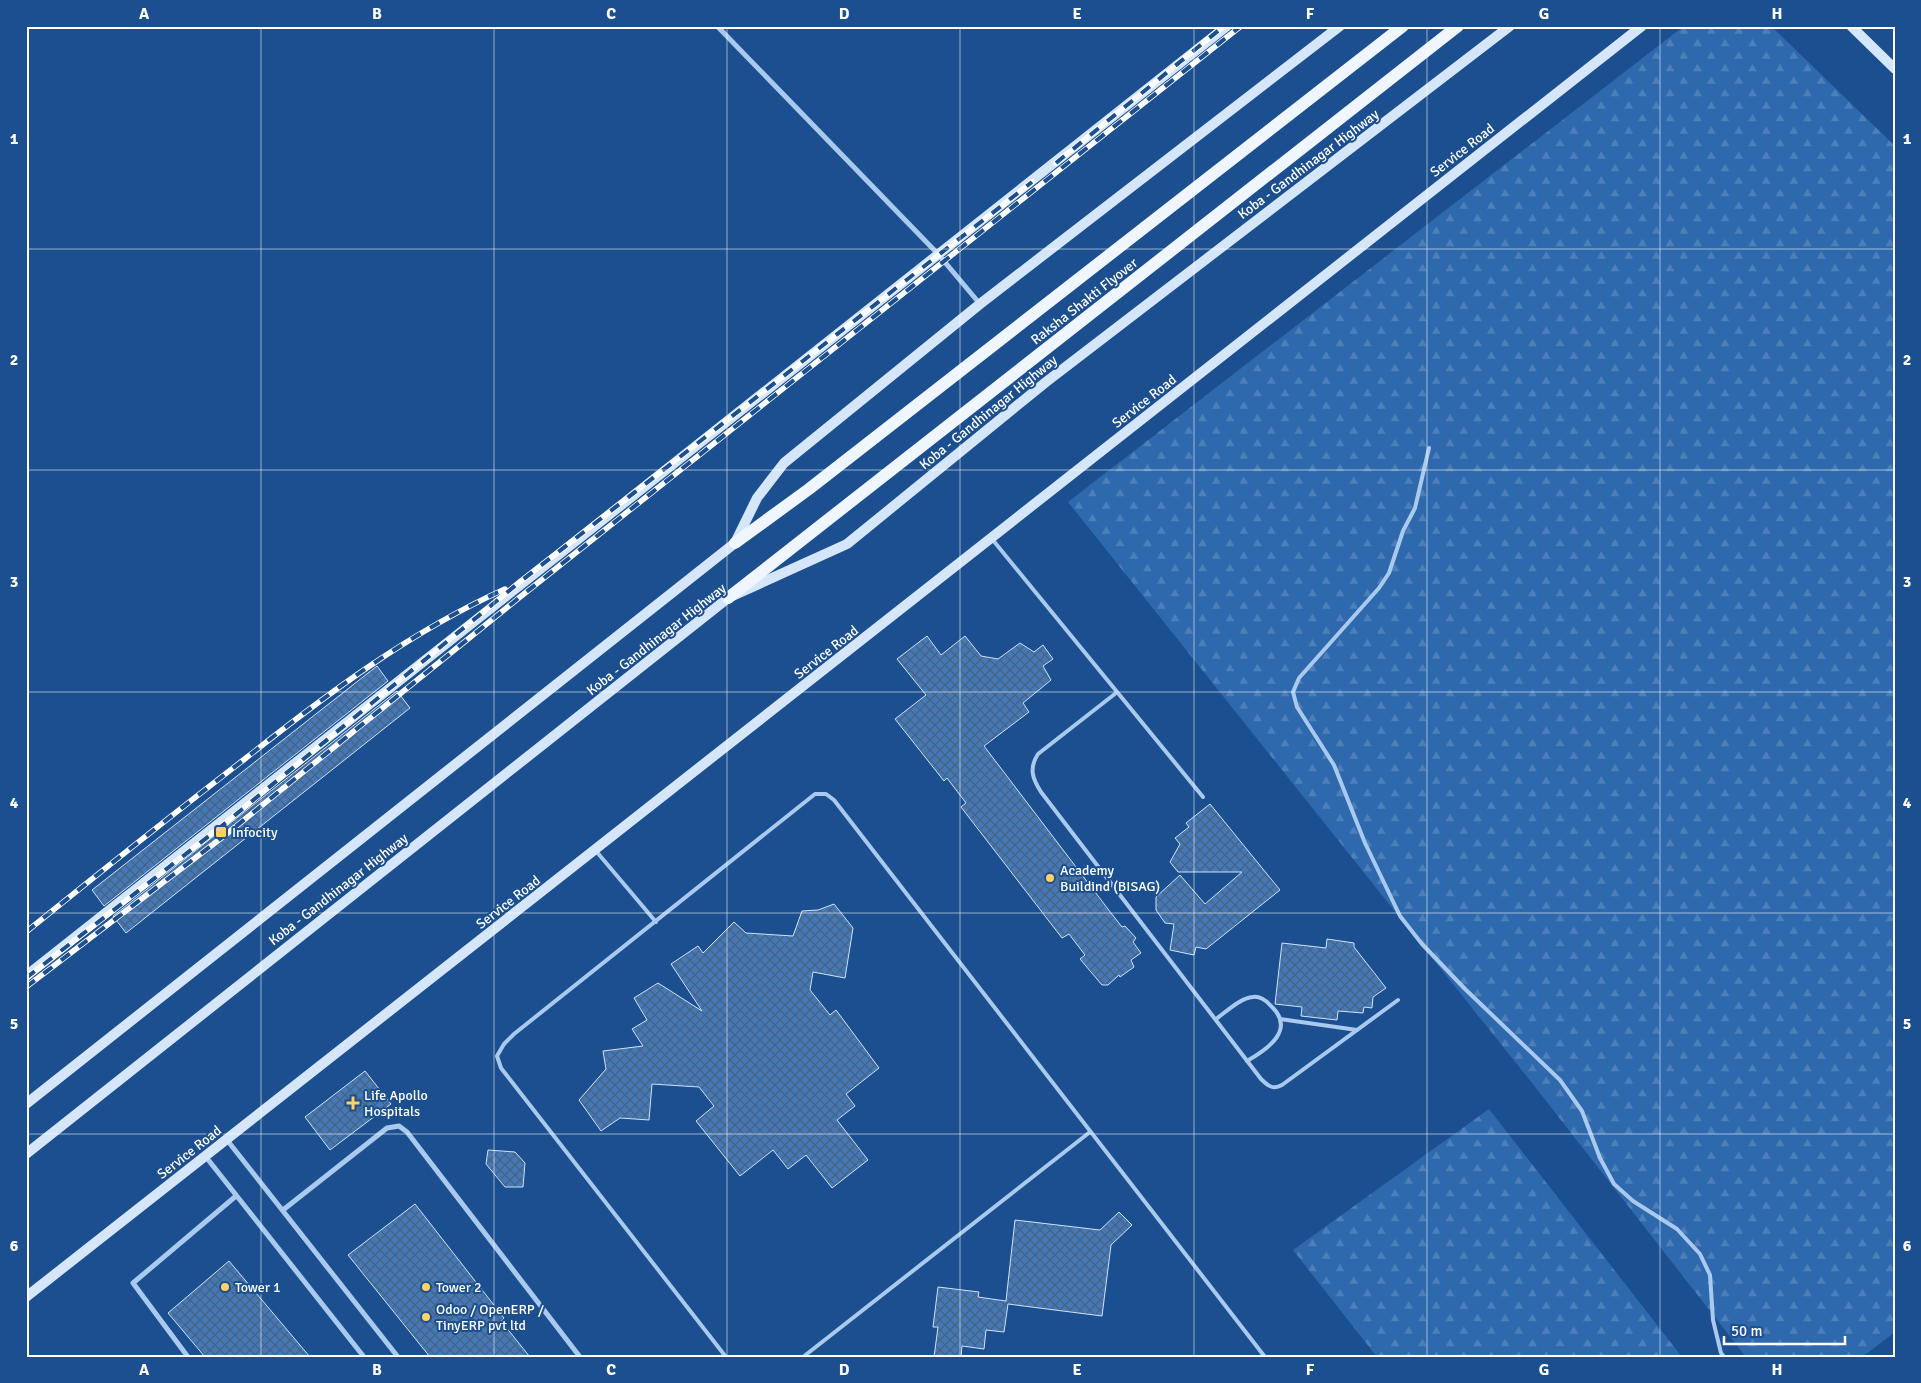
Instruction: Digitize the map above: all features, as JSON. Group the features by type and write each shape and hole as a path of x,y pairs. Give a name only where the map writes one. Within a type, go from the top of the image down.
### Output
{"main road":[{"path":"26,976 1227,26"},
{"name":"Koba - Gandhinagar Highway","path":"26,1104 735,543 758,498 784,463 980,304 1340,26"},
{"name":"Raksha Shakti Flyover","path":"735,543 809,489 1402,26"},
{"name":"Raksha Shakti Flyover","path":"728,598 1458,26"},
{"name":"Koba - Gandhinagar Highway","path":"26,1154 728,598 846,544 1046,382 1510,26"},
{"name":"Service Road","path":"26,1297 1642,26"},
{"path":"1851,26 1895,69"}],"street":[{"path":"717,26 938,254 980,304"},
{"path":"283,1210 387,1128 399,1126 407,1132 580,1357"},
{"path":"228,1140 398,1357"},
{"path":"206,1157 364,1357"},
{"path":"188,1357 133,1283 236,1196"}],"lane":[{"path":"1430,448 1416,508 1403,531 1389,573 1379,588 1299,678 1293,692 1297,707 1334,765 1365,843 1400,916 1422,944 1459,982 1560,1080 1582,1111 1600,1158 1614,1184 1633,1201 1677,1229 1700,1254 1710,1275 1713,1320 1721,1353 1724,1357"},
{"path":"992,539 1116,693 1203,796"},
{"path":"1116,693 1038,754 1032,763 1031,773 1041,792 1261,1079 1269,1087 1276,1088 1398,1000"},
{"path":"726,1357 501,1068 497,1056 504,1044 514,1034 815,794 826,794 834,800 1265,1357"},
{"path":"595,851 656,922"},
{"path":"1216,1020 1243,1000 1254,996 1265,1000 1275,1009 1280,1019 1281,1028 1278,1036 1262,1052 1247,1060"},
{"path":"1280,1019 1358,1030"},
{"path":"803,1357 1090,1132"}],"green space":[{"path":"1684,26 1771,26 1895,146 1895,1332 1862,1357 1746,1357 1532,1083 1068,502"},
{"path":"1489,1109 1682,1357 1377,1357 1293,1250"}],"building":[{"path":"927,636 941,655 965,636 981,656 998,659 1020,643 1034,652 1043,645 1053,659 1043,666 1051,680 1023,703 1029,712 984,746 1122,927 1125,926 1136,938 1133,942 1141,953 1131,960 1134,967 1120,977 1119,975 1108,985 1102,985 1080,959 1085,955 1069,934 1062,938 961,807 966,803 947,778 944,781 895,719 926,695 897,659"},
{"path":"377,666 388,681 104,906 92,890"},
{"path":"397,691 410,708 126,933 113,916"},
{"path":"1210,804 1280,890 1206,949 1196,947 1194,955 1170,950 1174,924 1165,923 1156,910 1156,897 1180,875 1205,904 1242,872 1178,872 1170,862 1180,844 1175,838 1189,827 1186,823"},
{"path":"834,904 853,928 845,978 813,972 810,990 830,1015 836,1010 879,1068 846,1094 855,1106 837,1120 868,1160 832,1188 806,1155 788,1169 773,1150 740,1176 696,1121 714,1106 699,1087 652,1084 649,1120 620,1118 601,1131 579,1100 606,1069 603,1051 643,1046 632,1029 647,1020 634,998 658,983 702,1011 671,964 698,946 703,953 734,922 746,933 793,936 802,911 818,910"},
{"path":"1327,939 1354,943 1354,947 1386,988 1373,997 1372,1008 1364,1007 1363,1013 1338,1011 1337,1020 1301,1016 1302,1007 1275,1004 1282,943 1326,948"},
{"path":"365,1071 391,1104 330,1150 305,1117"},
{"path":"488,1150 515,1152 525,1163 523,1187 505,1187 486,1164"},
{"name":"Tower 2","path":"415,1204 504,1318 501,1321 530,1357 430,1357 348,1255"},
{"path":"1119,1212 1132,1225 1111,1245 1102,1316 1008,1304 1004,1332 986,1330 984,1349 962,1346 961,1357 934,1357 938,1327 933,1327 938,1287 979,1292 978,1297 1006,1301 1015,1220 1100,1230"},
{"name":"Tower 1","path":"229,1261 310,1357 205,1357 168,1313"}],"railway":[{"path":"1056,163 1224,26"},
{"path":"26,987 224,836 525,593 1241,26"},
{"path":"26,978 218,829 521,581 1032,182"},
{"path":"26,932 276,734 338,688 403,644 470,606 505,589"}],"place":[{"name":"Infocity","path":"221,832"},
{"name":"Academy Buildind (BISAG)","path":"1050,878"},
{"name":"Life Apollo Hospitals","path":"353,1103"},
{"name":"Tower 1","path":"225,1287"},
{"name":"Tower 2","path":"426,1287"},
{"name":"Odoo / OpenERP / TinyERP pvt ltd","path":"426,1317"}]}
